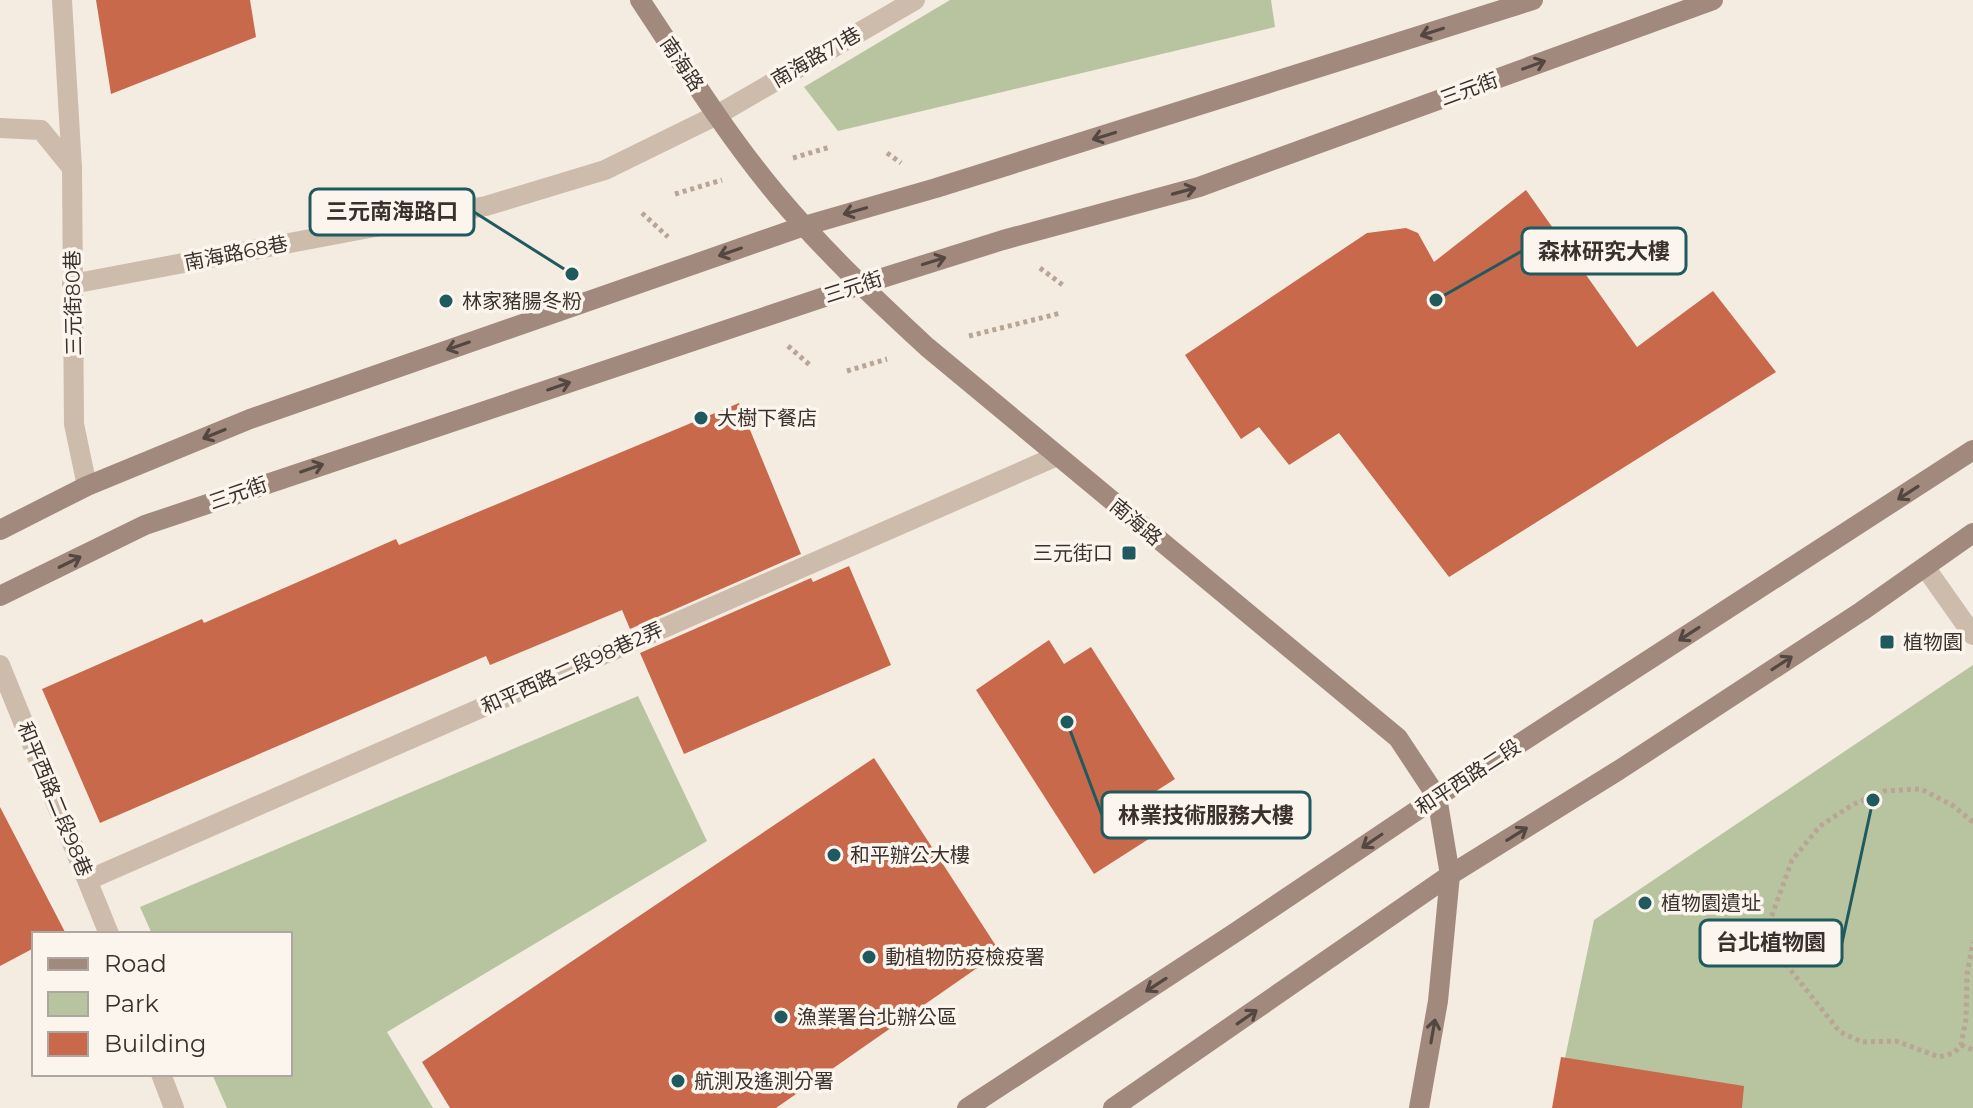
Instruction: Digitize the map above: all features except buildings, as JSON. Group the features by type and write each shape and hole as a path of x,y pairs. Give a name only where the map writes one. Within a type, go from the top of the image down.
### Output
{"street":[{"name":"三元街80巷","path":"62,0 72,168 74,424 87,486"},
{"name":"南海路","path":"640,0 717,115 776,193 860,285 927,347 1398,738 1437,797 1450,875 1438,1001 1419,1108"},
{"name":"南海路71巷","path":"717,115 915,0"},
{"path":"0,530 87,486 250,419 804,226 936,188 1533,0"},
{"name":"三元街","path":"0,596 145,525 860,285 1003,240 1199,187 1713,0"},
{"name":"南海路68巷","path":"72,284 486,206 605,170 717,115"},
{"path":"0,128 41,130 72,168"},
{"name":"和平西路二段","path":"967,1108 1437,797 1973,450"},
{"name":"和平西路二段98巷2弄","path":"88,880 1057,456"},
{"path":"1113,1108 1450,875 1619,770 1973,533"},
{"path":"1925,567 1973,635"},
{"name":"和平西路二段98巷","path":"0,665 108,932"},
{"path":"162,1076 174,1108"}],"path":[{"path":"1973,822 1952,805 1921,789 1884,791 1852,805 1820,826 1792,860 1771,918 1771,939 1785,963 1840,1032 1862,1042 1896,1041 1939,1057 1954,1053 1961,1045 1973,942"},
{"path":"1961,1045 1973,1050"}],"green space":[{"path":"950,0 1271,0 1275,27 838,131 804,87"},
{"path":"1973,665 1973,1108 1741,1108 1561,1077 1594,920"},
{"path":"638,696 707,841 387,1032 433,1108 227,1108 213,1076 292,1076 292,932 151,932 140,907"}],"place":[{"name":"三元南海路口","path":"572,274"},
{"name":"森林研究大樓","path":"1436,300"},
{"name":"林家豬腸冬粉","path":"446,301"},
{"name":"大樹下餐店","path":"701,418"},
{"name":"三元街口","path":"1129,553"},
{"name":"植物園","path":"1887,642"},
{"name":"林業技術服務大樓","path":"1067,722"},
{"name":"台北植物園","path":"1873,800"},
{"name":"和平辦公大樓","path":"834,855"},
{"name":"植物園遺址","path":"1645,903"},
{"name":"動植物防疫檢疫署","path":"869,957"},
{"name":"漁業署台北辦公區","path":"781,1017"},
{"name":"航測及遙測分署","path":"678,1081"}]}
